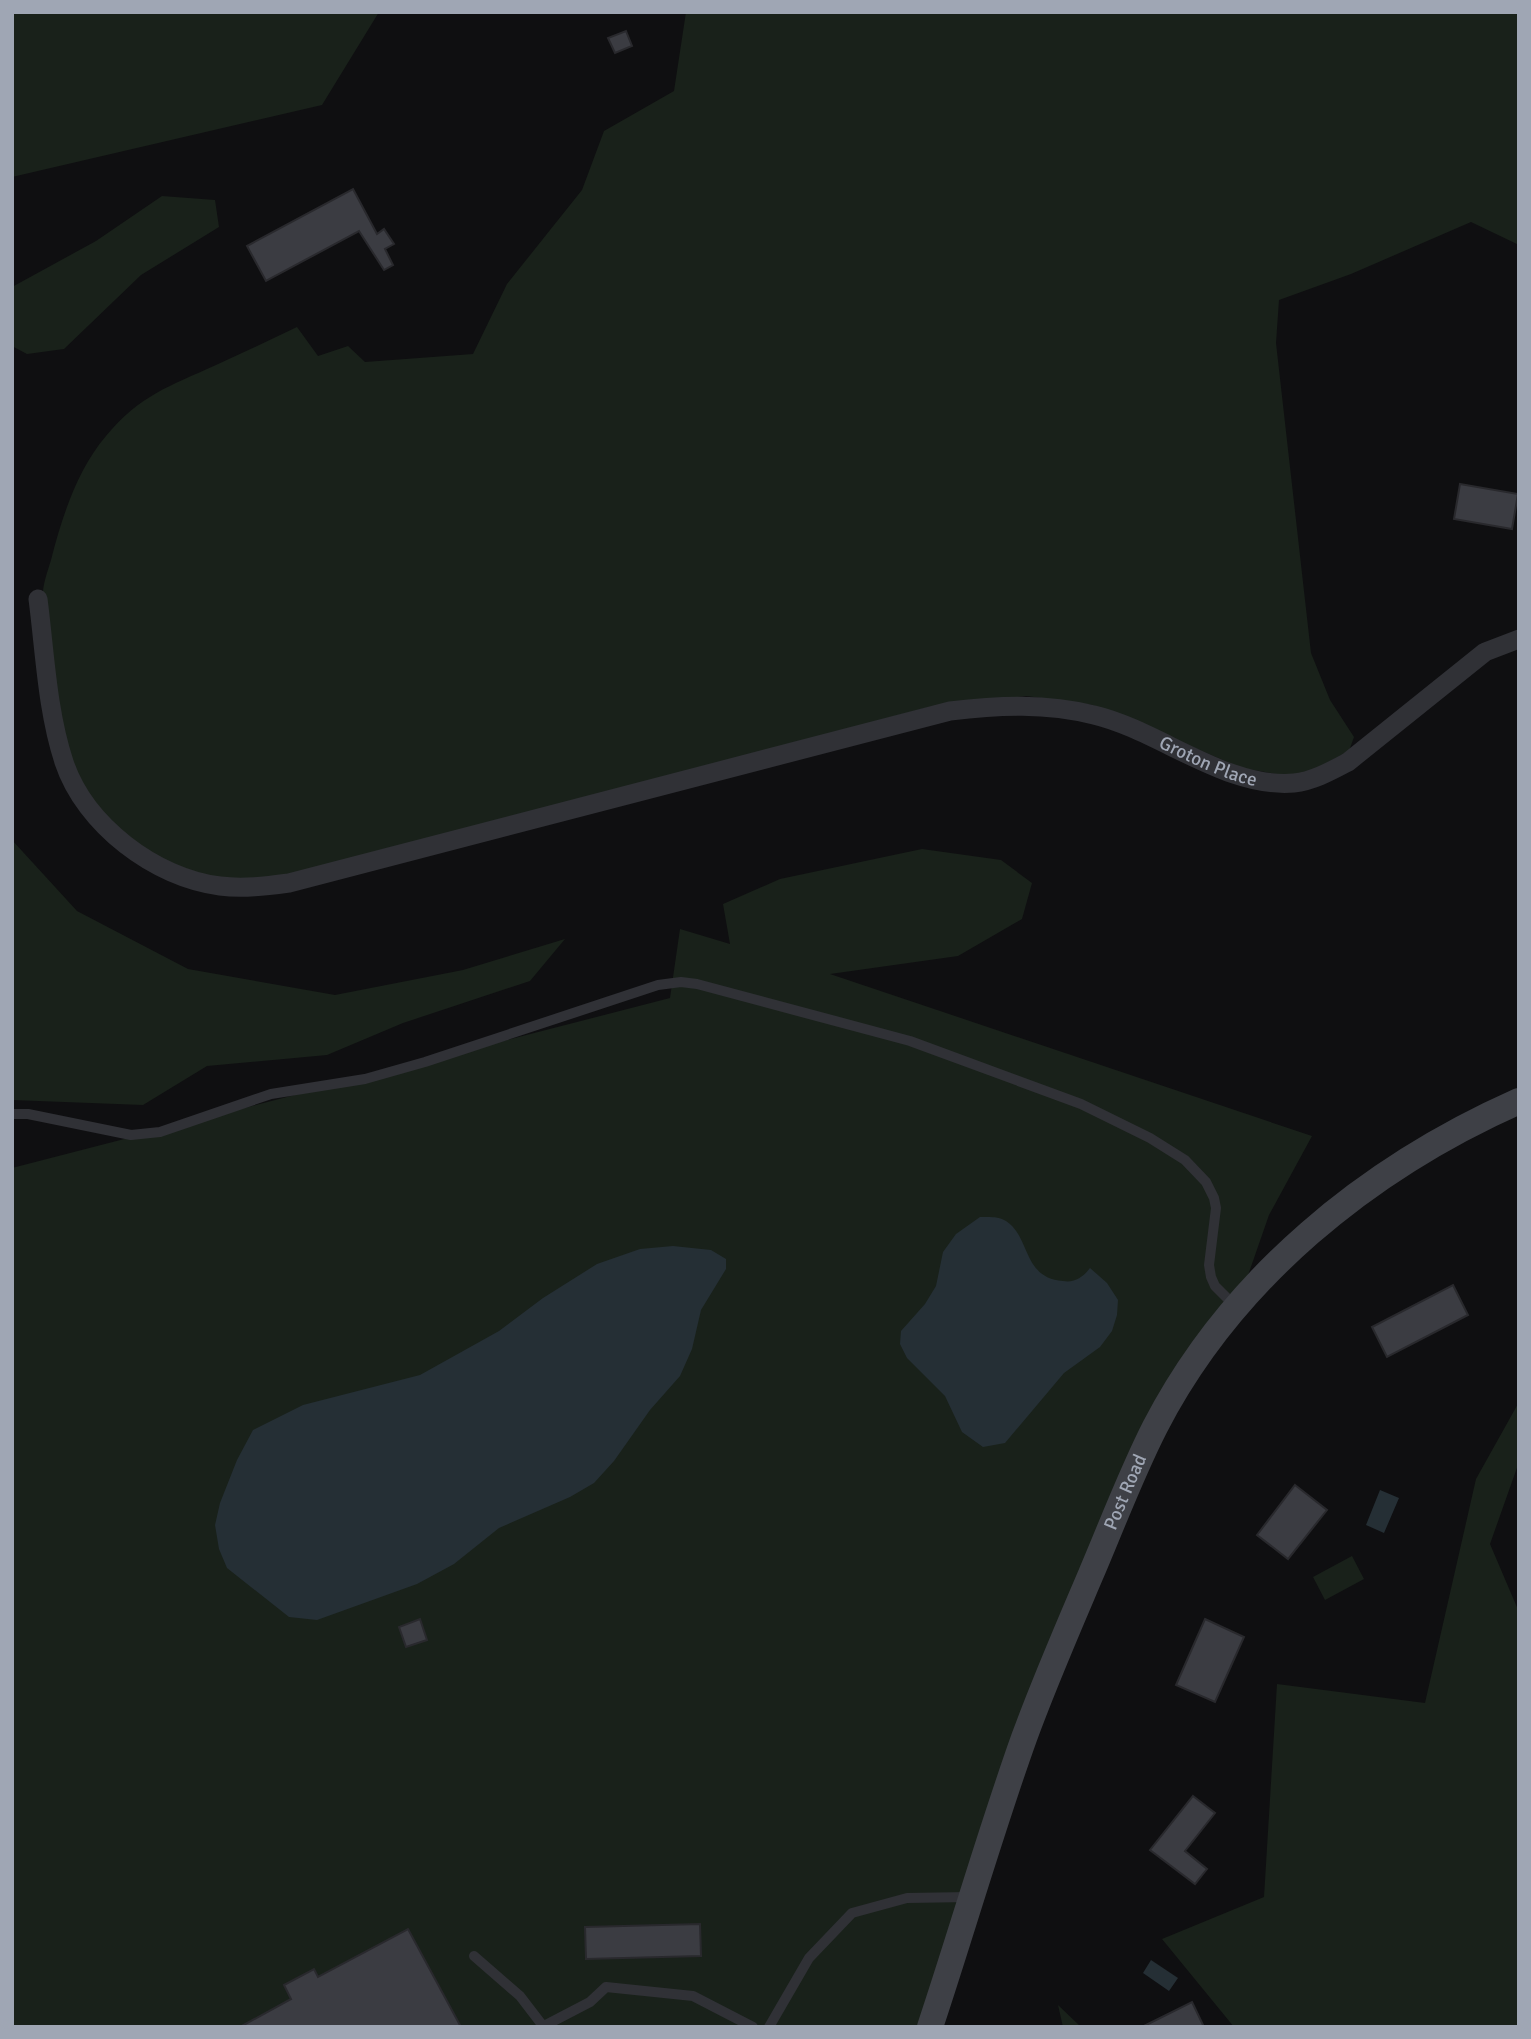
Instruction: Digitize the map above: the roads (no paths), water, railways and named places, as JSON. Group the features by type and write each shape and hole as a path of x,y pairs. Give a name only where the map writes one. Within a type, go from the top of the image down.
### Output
{"main road":[{"name":"Post Road","path":"930,2027 1024,1739 1054,1661 1155,1427 1192,1366 1237,1307 1300,1241 1361,1190 1440,1140 1519,1101"}],"street":[{"name":"Groton Place","path":"38,599 55,731 65,765 87,807 114,836 152,863 198,881 218,886 248,888 289,883 950,711 996,705 1040,706 1094,715 1117,722 1237,776 1269,783 1296,783 1323,775 1348,762 1485,652 1519,639"}],"lane":[{"path":"12,1114 28,1114 131,1135 160,1132 271,1094 365,1079 425,1062 658,985 681,982 697,984 910,1041 1081,1104 1150,1138 1185,1160 1206,1182 1216,1208 1209,1265 1215,1286 1237,1307"},
{"path":"768,2027 809,1958 852,1913 907,1898 973,1897"},
{"path":"474,1956 497,1979 520,1996 542,2026 590,2001 606,1987 693,1996 753,2027"}]}
